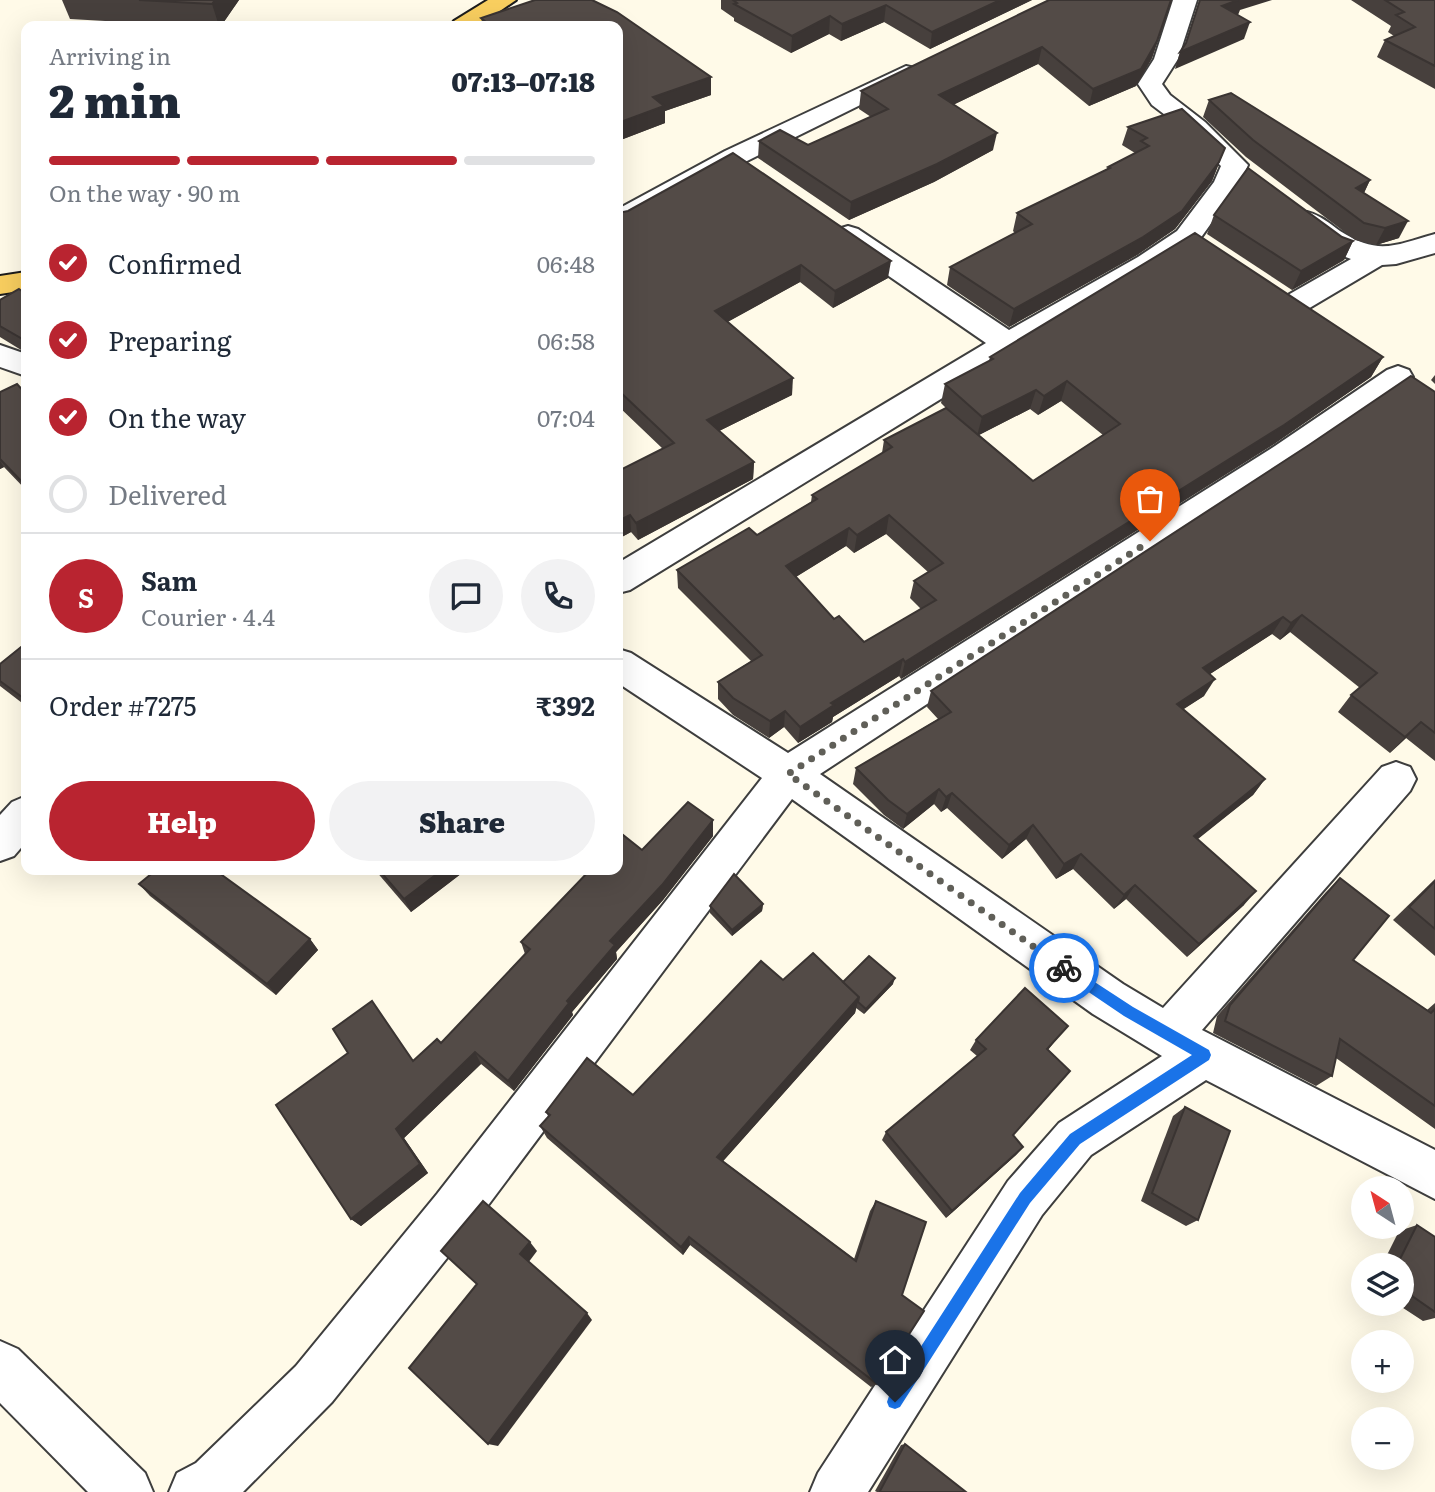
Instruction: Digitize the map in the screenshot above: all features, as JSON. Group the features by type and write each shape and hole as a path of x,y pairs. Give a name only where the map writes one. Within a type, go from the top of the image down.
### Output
{"main road":[{"path":"470,21 504,0"},
{"path":"0,285 21,282"}],"street":[{"path":"623,577 1147,263 1199,245 1227,183 1246,173 1189,120 1161,99 1150,84 1166,60 1185,0"},
{"path":"623,218 745,165 929,62"},
{"path":"1290,206 1344,248 1375,257"},
{"path":"825,219 1008,344"},
{"path":"1290,306 1375,257 1435,243"},
{"path":"0,355 21,364"},
{"path":"207,1489 314,1384 419,1255 788,774 1400,379"},
{"path":"623,667 788,774 1108,999 1186,1045 1435,1175"},
{"path":"836,1492 1025,1198 1075,1139 1186,1045 1396,779"},
{"path":"0,843 21,820"},
{"path":"0,1367 126,1492"}],"building":[{"path":"139,0 215,0 212,4"},
{"path":"535,0 592,0 617,12 711,77 653,97 664,106 623,121 623,21 485,21 481,18"},
{"path":"733,0 1000,0 932,32 886,5 842,24 830,16 792,36 734,4 737,3"},
{"path":"1049,0 1171,0 1157,41 1141,69 1093,89 1042,47 939,95 997,133 937,164 851,202 759,141 780,130 808,145 888,109 861,91"},
{"path":"1200,0 1238,0 1222,6 1250,22 1180,52 1186,43"},
{"path":"1385,0 1435,0 1435,66 1385,40 1415,27 1396,15 1404,12"},
{"path":"1231,93 1370,180 1356,188 1408,221 1385,228 1364,223 1253,140 1209,100"},
{"path":"1182,109 1225,148 1219,162 1182,211 1143,237 1014,309 950,267 1032,224 1017,213 1149,146 1141,141 1147,138 1128,127"},
{"path":"733,153 891,261 835,291 801,265 715,311 793,378 707,420 754,462 636,523 630,515 623,518 623,468 674,443 623,395 623,212"},
{"path":"1248,168 1342,237 1353,241 1301,271 1214,215"},
{"path":"1195,233 1383,357 1284,425 905,662 903,659 831,703 834,705 800,727 785,711 770,721 733,698 718,682 762,655 677,570 749,528 757,535 817,499 812,495 892,447 884,440 946,408 1033,481 1120,424 1067,381 1044,396 1036,390 982,417 945,384 993,359 990,357","holes":["889,515 943,563 914,581 936,600 864,642 839,616 834,619 786,566 849,528 857,535"]},
{"path":"19,289 21,290 21,338 0,326 0,300"},
{"path":"1411,376 1435,392 1435,733 1421,722 1405,737 1351,695 1377,673 1302,615 1291,623 1283,617 1203,668 1215,679 1177,704 1265,779 1194,836 1256,891 1199,944 1135,885 1124,895 1081,854 1064,864 1033,825 1009,845 952,793 946,797 939,789 907,814 888,800 856,768 951,712 931,691"},
{"path":"17,384 21,388 21,481 0,459 0,392"},
{"path":"21,647 21,696 0,681 0,664"},
{"path":"688,802 713,820 662,885 610,941 615,945 567,1001 569,1003 508,1081 475,1052 396,1129 420,1164 351,1219 276,1105 348,1053 333,1029 372,1001 413,1061 437,1039 441,1043 530,949 521,942 585,875 623,875 623,835 642,850"},
{"path":"734,874 763,904 732,930 710,906"},
{"path":"150,875 222,875 310,939 267,984 139,884"},
{"path":"383,875 435,875 404,899"},
{"path":"1340,878 1389,916 1353,960 1431,1013 1435,1009 1435,1106 1340,1039 1332,1076 1225,1021 1230,1005"},
{"path":"1435,881 1435,929 1409,907"},
{"path":"813,953 859,997 717,1157 856,1261 876,1201 926,1222 902,1295 924,1311 877,1384 689,1237 681,1247 540,1126 550,1115 546,1112 587,1058 633,1095 761,961 783,980"},
{"path":"869,956 895,978 866,1009 858,1002 859,997 843,982"},
{"path":"1025,988 1068,1026 1047,1049 1070,1071 1013,1135 1023,1147 952,1211 886,1132 986,1049 976,1040"},
{"path":"1185,1107 1230,1131 1198,1220 1152,1193"},
{"path":"483,1201 530,1242 520,1254 587,1313 488,1444 409,1368 477,1284 441,1251"},
{"path":"1417,1225 1435,1237 1435,1312 1414,1297 1414,1253 1403,1253 1410,1239 1414,1239"},
{"path":"905,1444 966,1492 881,1492"}],"way so far":[{"path":"1064,968 788,774 1150,541"}],"route":[{"path":"895,1402 1025,1198 1075,1139 1204,1055 1128,1012 1064,968"}]}
